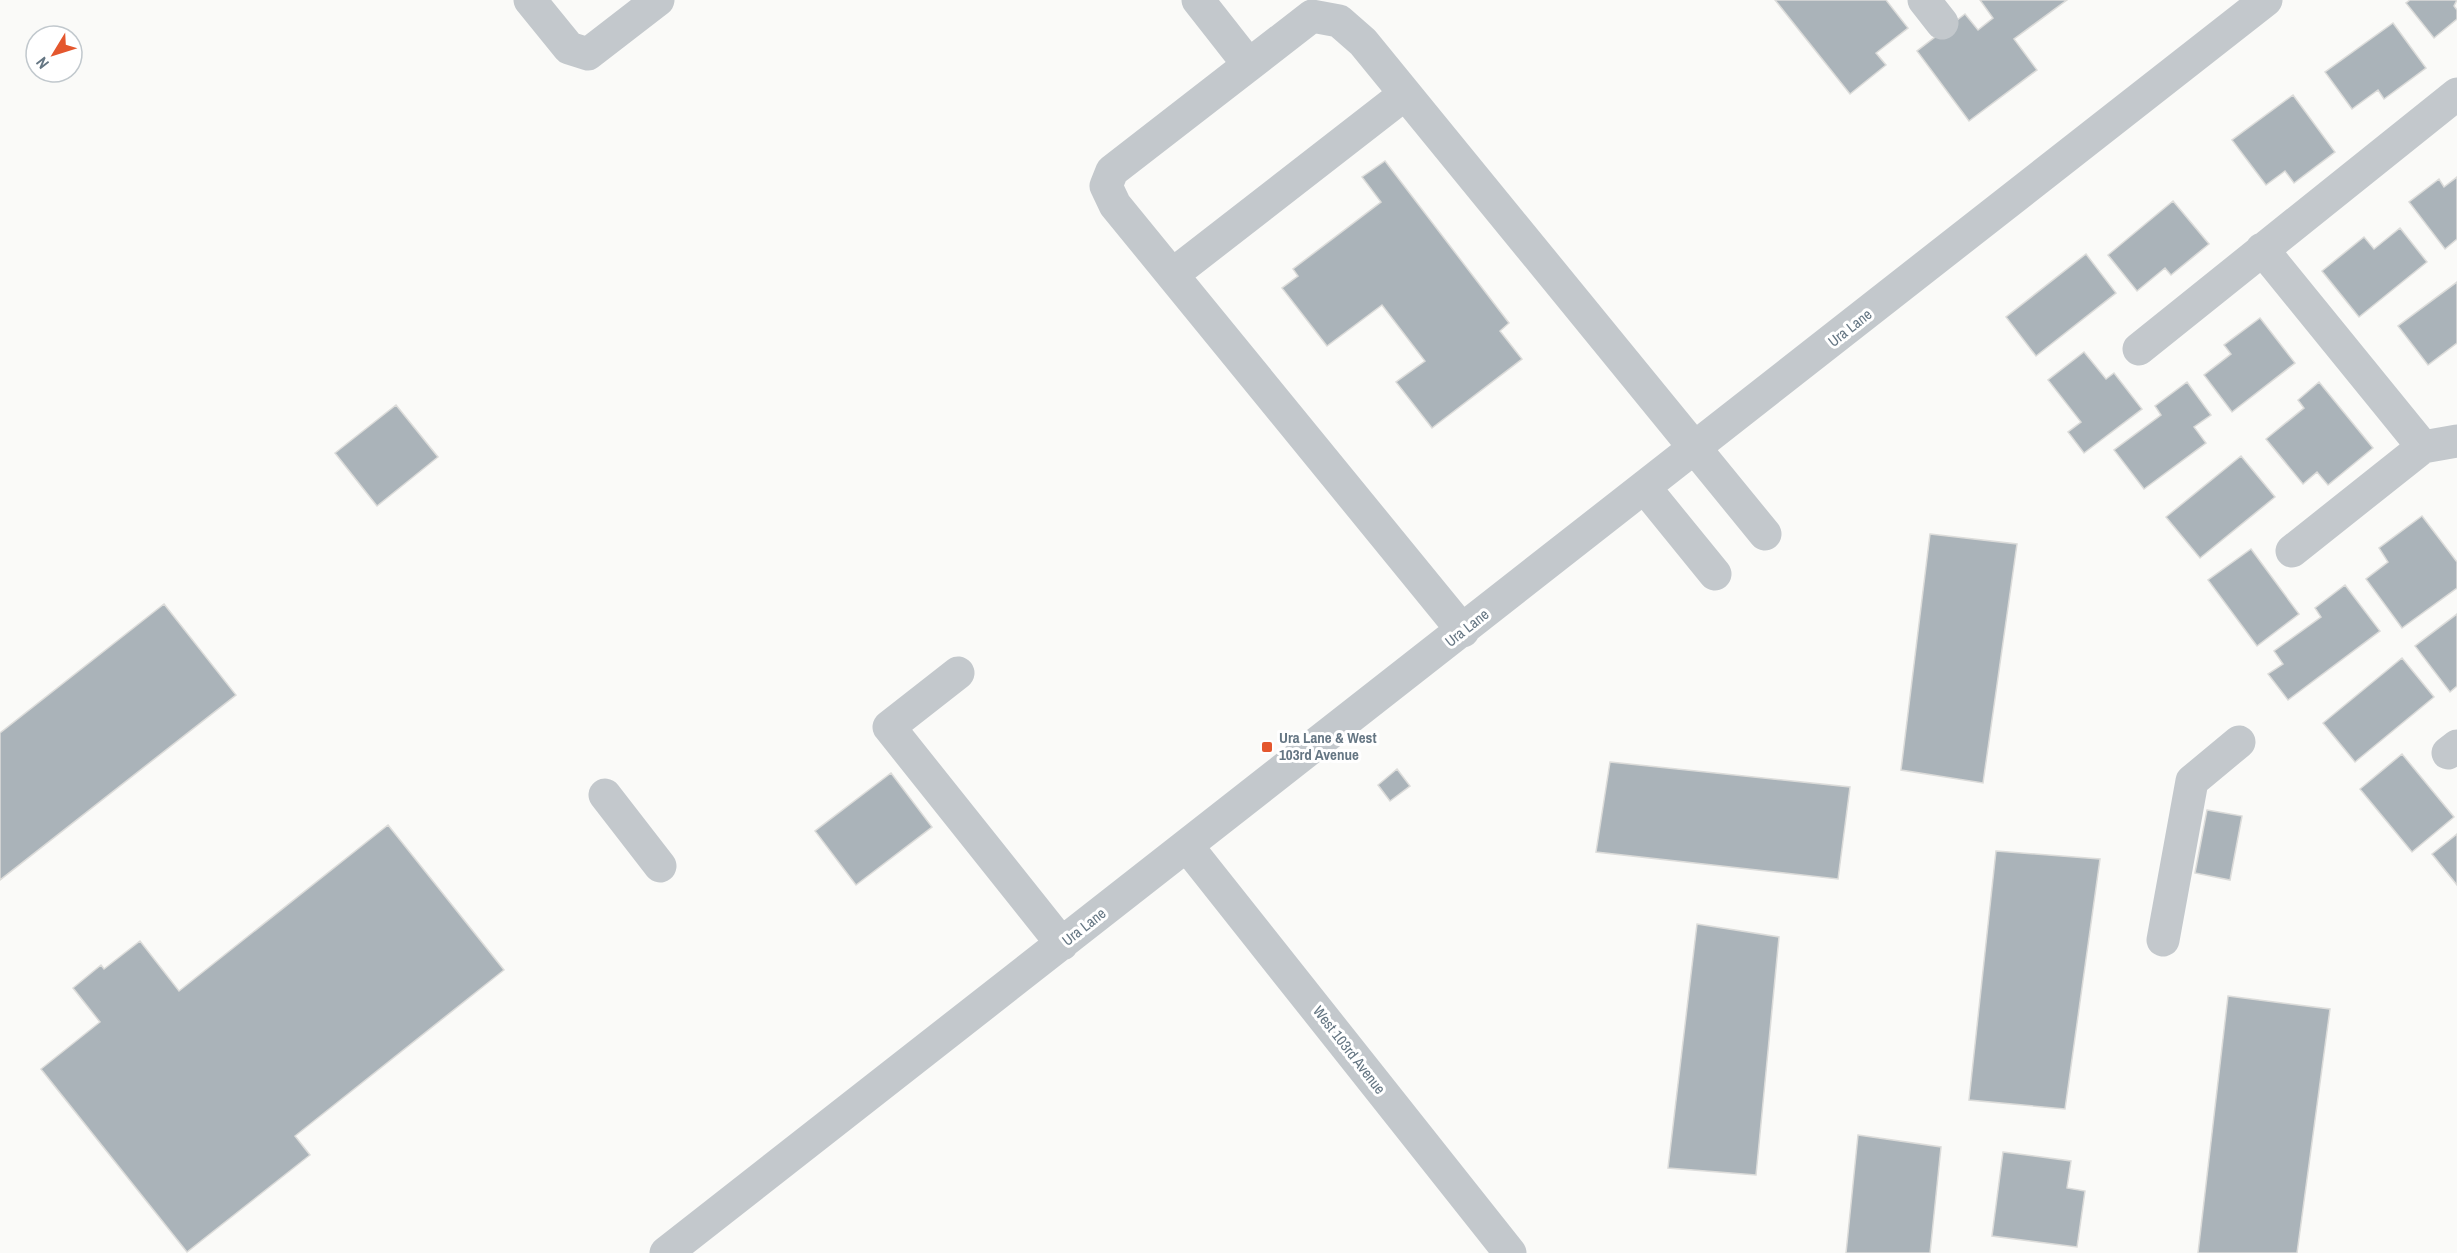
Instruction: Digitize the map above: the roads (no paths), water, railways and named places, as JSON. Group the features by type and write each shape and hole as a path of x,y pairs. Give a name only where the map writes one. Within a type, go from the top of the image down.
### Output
{"street":[{"path":"530,0 568,48 588,54 658,0"},
{"path":"1198,0 1249,65"},
{"name":"Ura Lane","path":"666,1253 2266,0"},
{"path":"1463,631 1115,205 1106,186 1112,171 1312,16 1339,21 1363,42 1765,534"},
{"path":"1172,275 1405,94"},
{"path":"2139,349 2457,94"},
{"path":"2262,249 2423,447"},
{"path":"2292,551 2423,447 2457,441"},
{"path":"1645,488 1715,574"},
{"path":"958,673 889,726 1062,944"},
{"path":"2163,940 2192,781 2239,742"},
{"path":"604,795 660,866"},
{"name":"West 103rd Avenue","path":"1187,846 1510,1253"}],"place":[{"name":"Ura Lane & West 103rd Avenue","path":"1267,747"}]}
